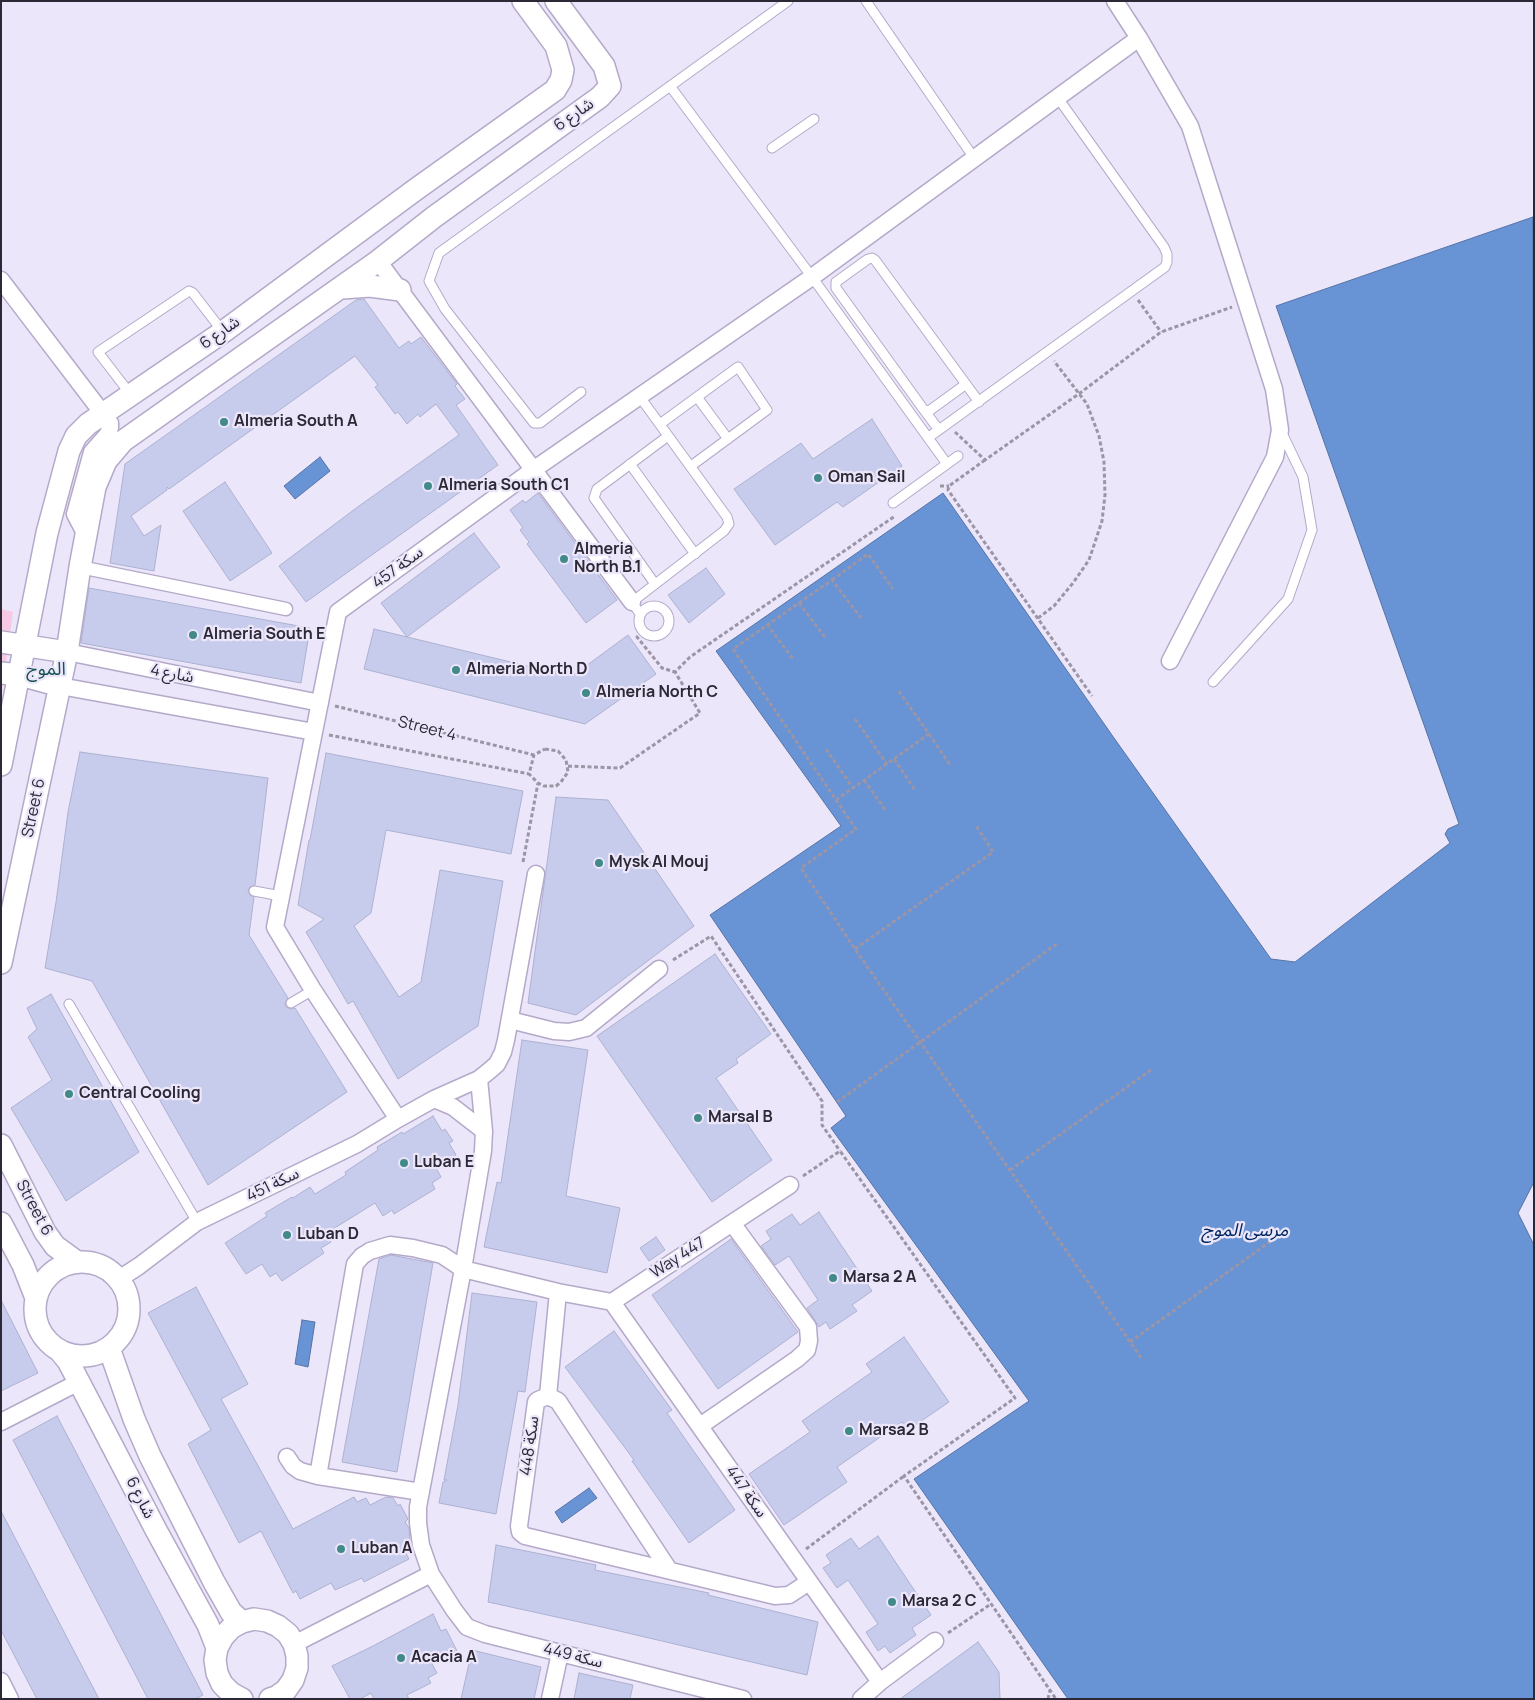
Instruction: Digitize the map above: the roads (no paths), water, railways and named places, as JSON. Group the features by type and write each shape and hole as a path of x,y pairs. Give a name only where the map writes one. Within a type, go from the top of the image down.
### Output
{"street":[{"name":"شارع 6","path":"1,765 9,728 11,674 24,646 47,533 69,450 76,436 88,424 223,332 554,90 561,80 563,70 556,46 524,1"},
{"name":"شارع 6","path":"67,652 80,568 96,487 106,462 123,441 378,261 434,217 600,97 610,86 604,66 556,1"},
{"path":"1115,1 1139,38 1190,126 1274,388 1280,430 1275,457 1170,662"},
{"name":"سكة 457","path":"398,1119 313,990 275,927 338,612 533,470 812,277 1139,38"},
{"path":"358,232 636,608"},
{"path":"1,280 108,419 110,428 108,434 92,452 75,514 86,535"},
{"path":"339,288 370,286 400,290"},
{"path":"80,568 286,609"},
{"path":"1,637 6,635 22,620 33,599"},
{"name":"شارع 4","path":"1,642 67,652 320,703"},
{"name":"Street 6","path":"1,963 67,652"},
{"name":"شارع 4","path":"11,674 60,686 314,732"},
{"path":"1,702 9,728"},
{"name":"سكة 451","path":"118,1280 197,1222 357,1144 434,1099 479,1079 496,1064 503,1052 510,1020 536,874"},
{"path":"510,1020 554,1031 569,1032 586,1028 659,969"},
{"name":"سكة 449","path":"479,1079 484,1131 483,1151 463,1270 421,1492 418,1523 421,1545 431,1574 468,1627 485,1634 743,1699"},
{"path":"434,1099 454,1107 484,1131"},
{"name":"Street 6","path":"1,1145 55,1246 77,1262"},
{"name":"Way 447","path":"612,1302 790,1185"},
{"path":"1,1223 23,1265 36,1298"},
{"path":"700,1426 797,1359 807,1350 809,1341 808,1327 732,1223"},
{"path":"318,1476 355,1264 370,1251 390,1244 442,1254 463,1270 558,1292 612,1302"},
{"path":"77,1262 88,1262 110,1271 118,1280 125,1291 128,1303 128,1316 121,1334 108,1348 97,1354 71,1355 59,1350 47,1341 39,1328 35,1313 36,1298 41,1285 50,1273 62,1266 77,1262"},
{"path":"548,1396 558,1292"},
{"name":"سكة 447","path":"612,1302 880,1682"},
{"name":"شارع 6","path":"108,1348 134,1419 150,1456 231,1612 242,1622"},
{"name":"شارع 6","path":"59,1350 68,1361 208,1625 217,1648"},
{"path":"1,1422 79,1382"},
{"name":"سكة 448","path":"669,1570 558,1401 548,1396 538,1400 536,1402 519,1526 520,1532 531,1537 775,1596 789,1595 809,1582"},
{"path":"287,1457 293,1466 300,1471 318,1476 421,1492"},
{"path":"294,1644 431,1574"},
{"path":"242,1699 222,1684 217,1673 215,1660 217,1648 231,1628 242,1622 254,1619 267,1621 278,1626 288,1634 294,1644 297,1668 293,1680 282,1696"},
{"path":"861,1699 880,1682 936,1641"},
{"path":"550,1699 560,1653"},
{"path":"1,1680 10,1699"}],"lane":[{"path":"581,392 540,423 534,423 445,309 429,281 439,253 788,1"},
{"path":"866,1 974,158"},
{"path":"670,86 812,277 946,464"},
{"path":"928,437 1131,292 1165,267 1167,262 1167,254 1058,98"},
{"path":"772,148 814,119"},
{"path":"939,430 835,286 836,282 868,260 872,258 875,260 979,402"},
{"path":"131,395 98,352 189,291 193,293 223,332"},
{"path":"660,424 738,367 767,410 690,466"},
{"path":"924,410 929,411 966,384"},
{"path":"636,608 656,606 665,610 669,619 667,629 659,636 648,636 642,632 638,624 636,608 655,584 724,531 729,524 727,517 640,397"},
{"path":"697,397 728,439"},
{"path":"1213,682 1288,599 1312,530 1303,477 1280,430"},
{"path":"655,584 594,498 597,489 668,436"},
{"path":"893,503 958,456"},
{"path":"630,464 695,554"},
{"path":"254,891 281,896"},
{"path":"291,1003 313,990"},
{"path":"69,1004 197,1222"}],"water":[{"name":"مرسى الموج","path":"1533,217 1534,1182 1518,1213 1534,1245 1534,1699 1068,1699 914,1479 1029,1401 831,1128 846,1116 710,915 841,826 716,651 943,493 1271,959 1295,962 1450,843 1445,834 1448,829 1459,824 1276,306"},
{"path":"320,457 330,471 295,499 284,486"},
{"path":"302,1320 315,1322 308,1367 295,1364"},
{"path":"589,1488 597,1498 562,1523 555,1512"}],"place":[{"name":"Almeria South A","path":"224,422"},
{"name":"Oman Sail","path":"818,478"},
{"name":"Almeria South C1","path":"428,486"},
{"name":"Almeria North B.1","path":"564,559"},
{"name":"Almeria South E","path":"193,635"},
{"name":"Almeria North D","path":"456,670"},
{"name":"Almeria North C","path":"586,693"},
{"name":"Mysk Al Mouj","path":"599,863"},
{"name":"Central Cooling","path":"69,1094"},
{"name":"Marsal B","path":"698,1118"},
{"name":"Luban E","path":"404,1163"},
{"name":"Luban D","path":"287,1235"},
{"name":"Marsa 2 A","path":"833,1278"},
{"name":"Marsa2 B","path":"849,1431"},
{"name":"Luban A","path":"341,1549"},
{"name":"Marsa 2 C","path":"892,1602"},
{"name":"Acacia A","path":"401,1658"}],"district":[{"name":"الموج","path":"46,670"}]}
